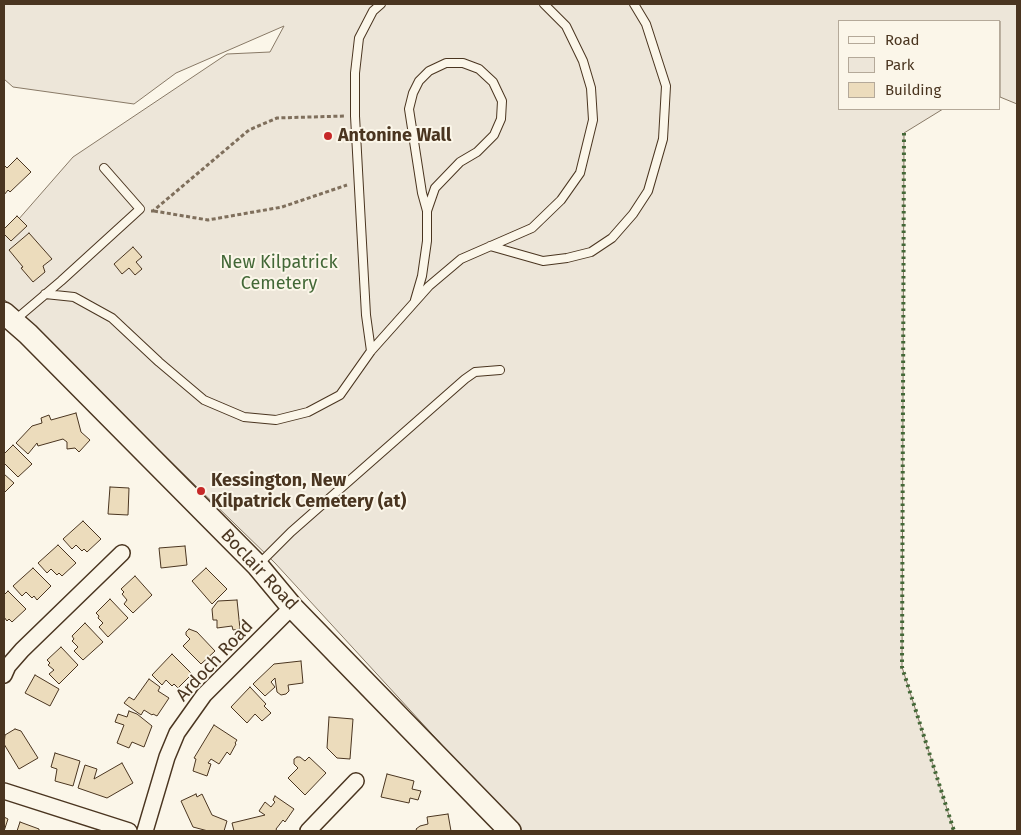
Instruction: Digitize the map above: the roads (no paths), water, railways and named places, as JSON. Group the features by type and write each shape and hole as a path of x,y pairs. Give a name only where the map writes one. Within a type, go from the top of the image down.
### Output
{"main road":[{"name":"Boclair Road","path":"8,317 257,565 292,607 510,831"}],"street":[{"path":"4,675 8,666 22,650 122,553"},
{"name":"Ardoch Road","path":"145,831 167,757 177,733 204,695 292,607"},
{"path":"308,831 356,781"},
{"path":"4,791 129,831"}],"lane":[{"path":"371,351 366,315 355,116 355,73 359,38 373,11 382,4"},
{"path":"45,294 74,297 112,318 158,362 204,400 244,417 276,420 308,412 340,395 371,351 429,286 461,259 532,228 561,200 580,172 593,120 591,88 584,61 566,26 544,4"},
{"path":"490,246 543,261 591,252 612,238 633,214 648,192 663,139 666,86 646,24 634,4"},
{"path":"414,302 422,276 427,241 427,211 422,193 409,108 412,93 418,80 429,72 446,63 463,63 479,69 493,82 502,101 501,119 494,136 477,152 460,162 435,188 427,211"},
{"path":"8,317 45,294 140,209 104,168"},
{"path":"257,565 297,526 465,379 476,372 500,370"}],"place":[{"name":"Antonine Wall","path":"328,136"},
{"name":"Kessington, New Kilpatrick Cemetery (at)","path":"201,491"}],"park label":[{"name":"New Kilpatrick Cemetery","path":"279,273"}]}
